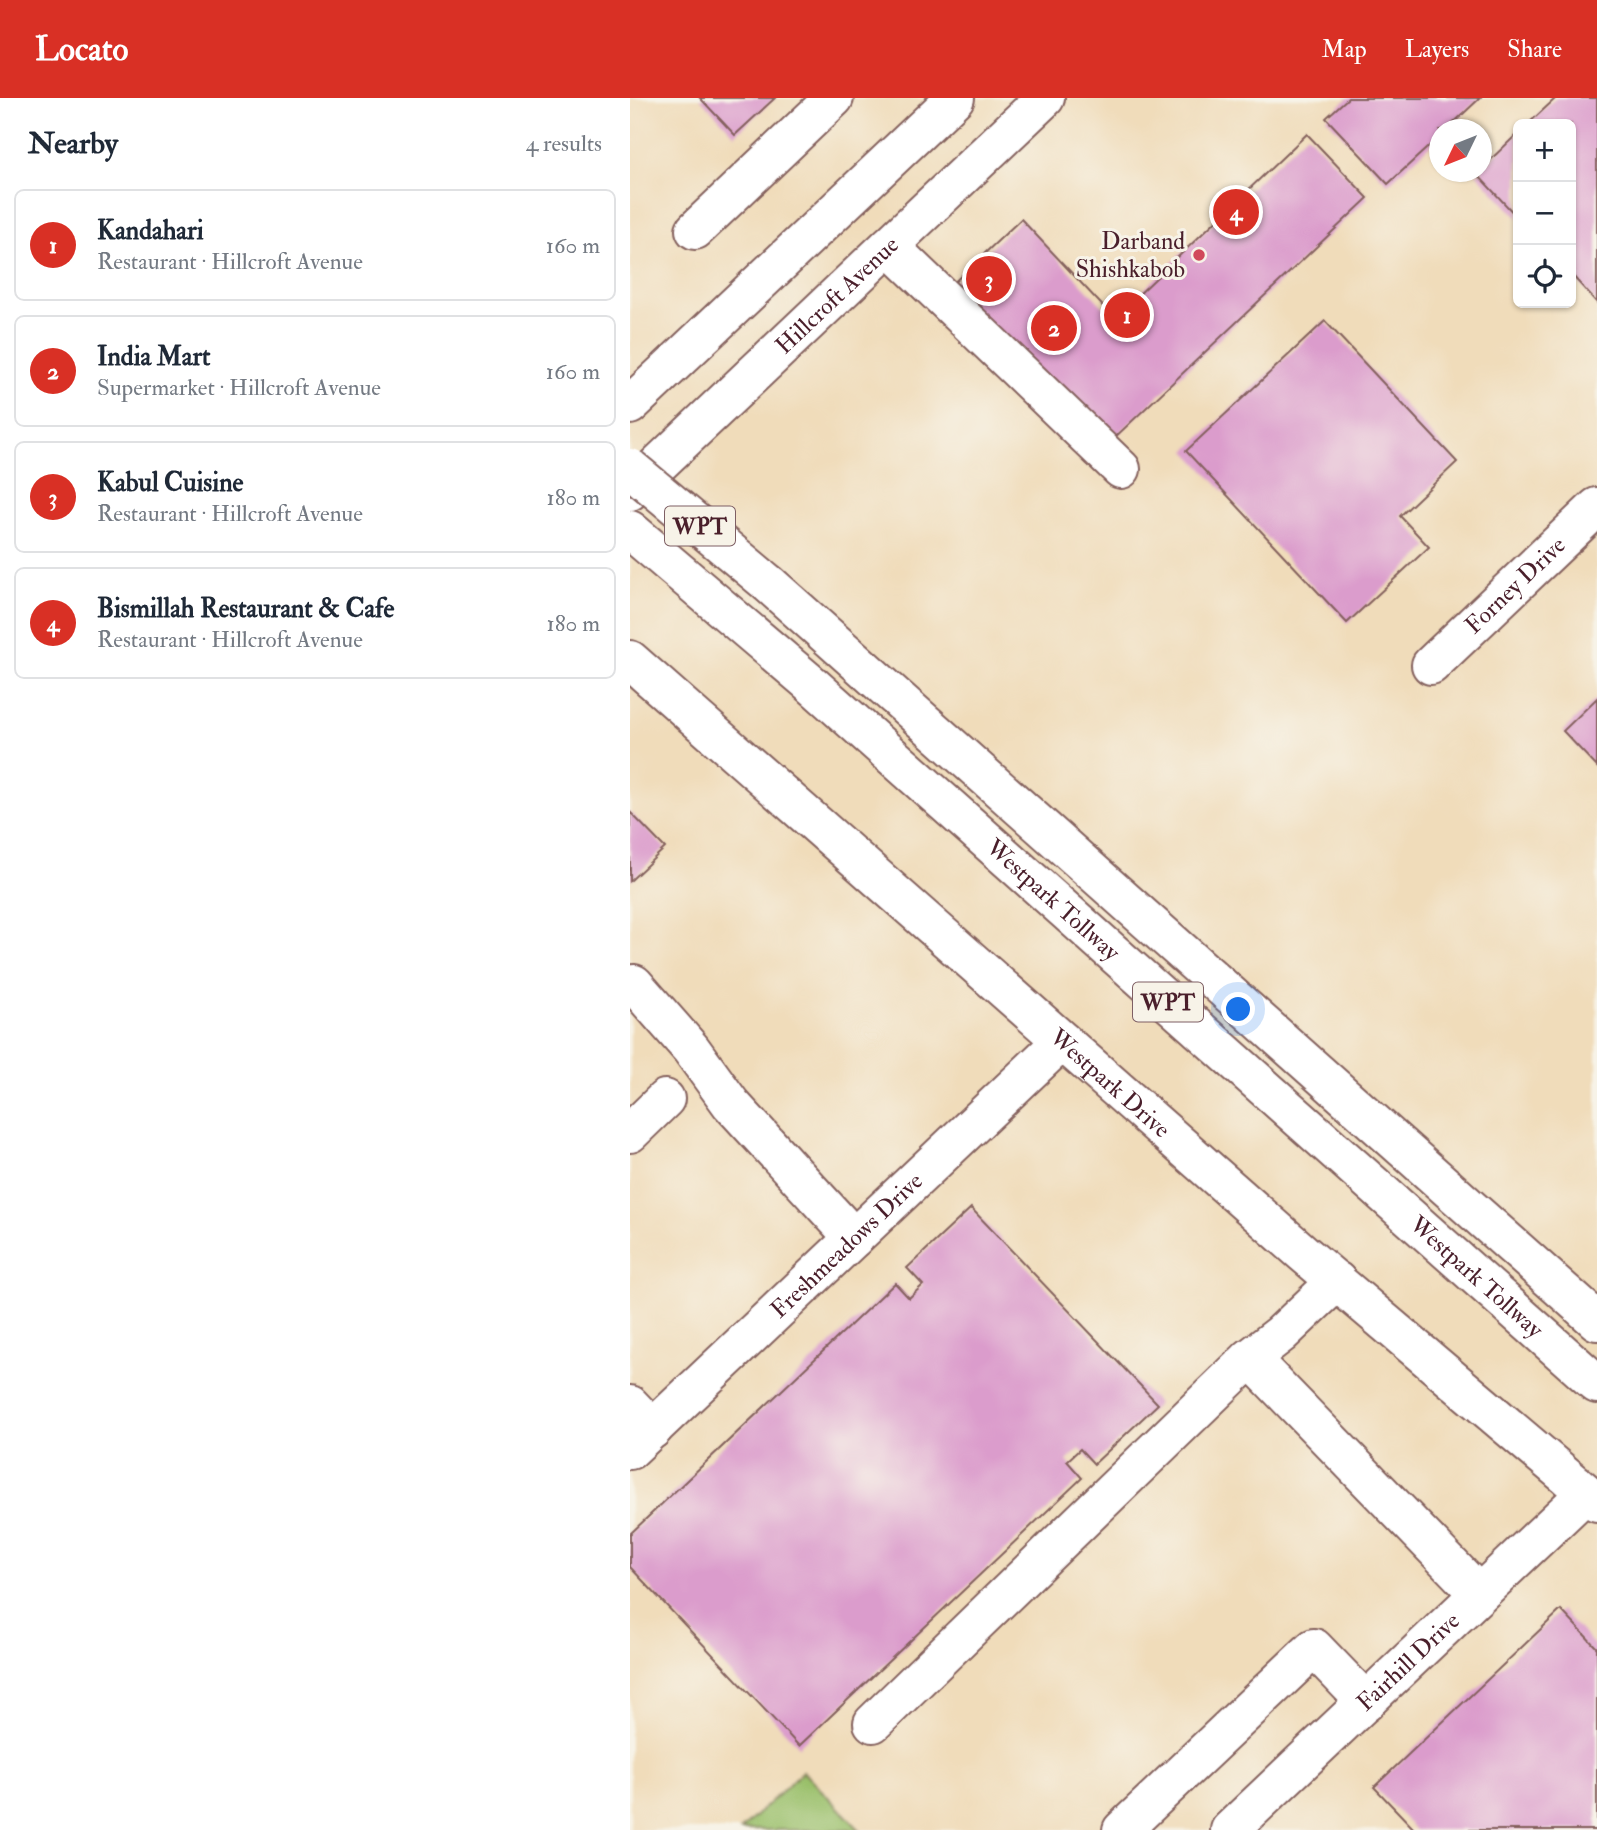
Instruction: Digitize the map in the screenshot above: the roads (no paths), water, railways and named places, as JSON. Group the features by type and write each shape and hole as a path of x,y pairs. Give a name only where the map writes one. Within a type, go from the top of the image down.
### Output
{"main road":[{"path":"695,230 834,98"},
{"path":"630,405 955,98"},
{"name":"Hillcroft Avenue","path":"630,491 1045,98"},
{"path":"889,246 1121,469"},
{"name":"Westpark Tollway","path":"630,468 769,584 1597,1321"},
{"name":"Forney Drive","path":"1431,665 1597,507"},
{"name":"Westpark Tollway","path":"630,530 810,683 1597,1384"},
{"name":"Westpark Drive","path":"630,660 1336,1281 1592,1497"},
{"path":"634,984 691,1049 731,1104 854,1238"},
{"name":"Freshmeadows Drive","path":"638,1428 854,1238 1062,1041"},
{"path":"630,1133 664,1099"},
{"path":"873,1723 1250,1358 1281,1334 1336,1281"},
{"path":"1250,1358 1479,1594"},
{"name":"Fairhill Drive","path":"1230,1830 1479,1594 1592,1497"},
{"path":"1122,1830 1314,1648 1366,1702"}],"place":[{"name":"Bismillah Restaurant & Cafe","path":"1236,212"},
{"name":"Darband Shishkabob","path":"1199,255"},
{"name":"Kabul Cuisine","path":"989,279"},
{"name":"Kandahari","path":"1127,315"},
{"name":"India Mart","path":"1054,328"}]}
